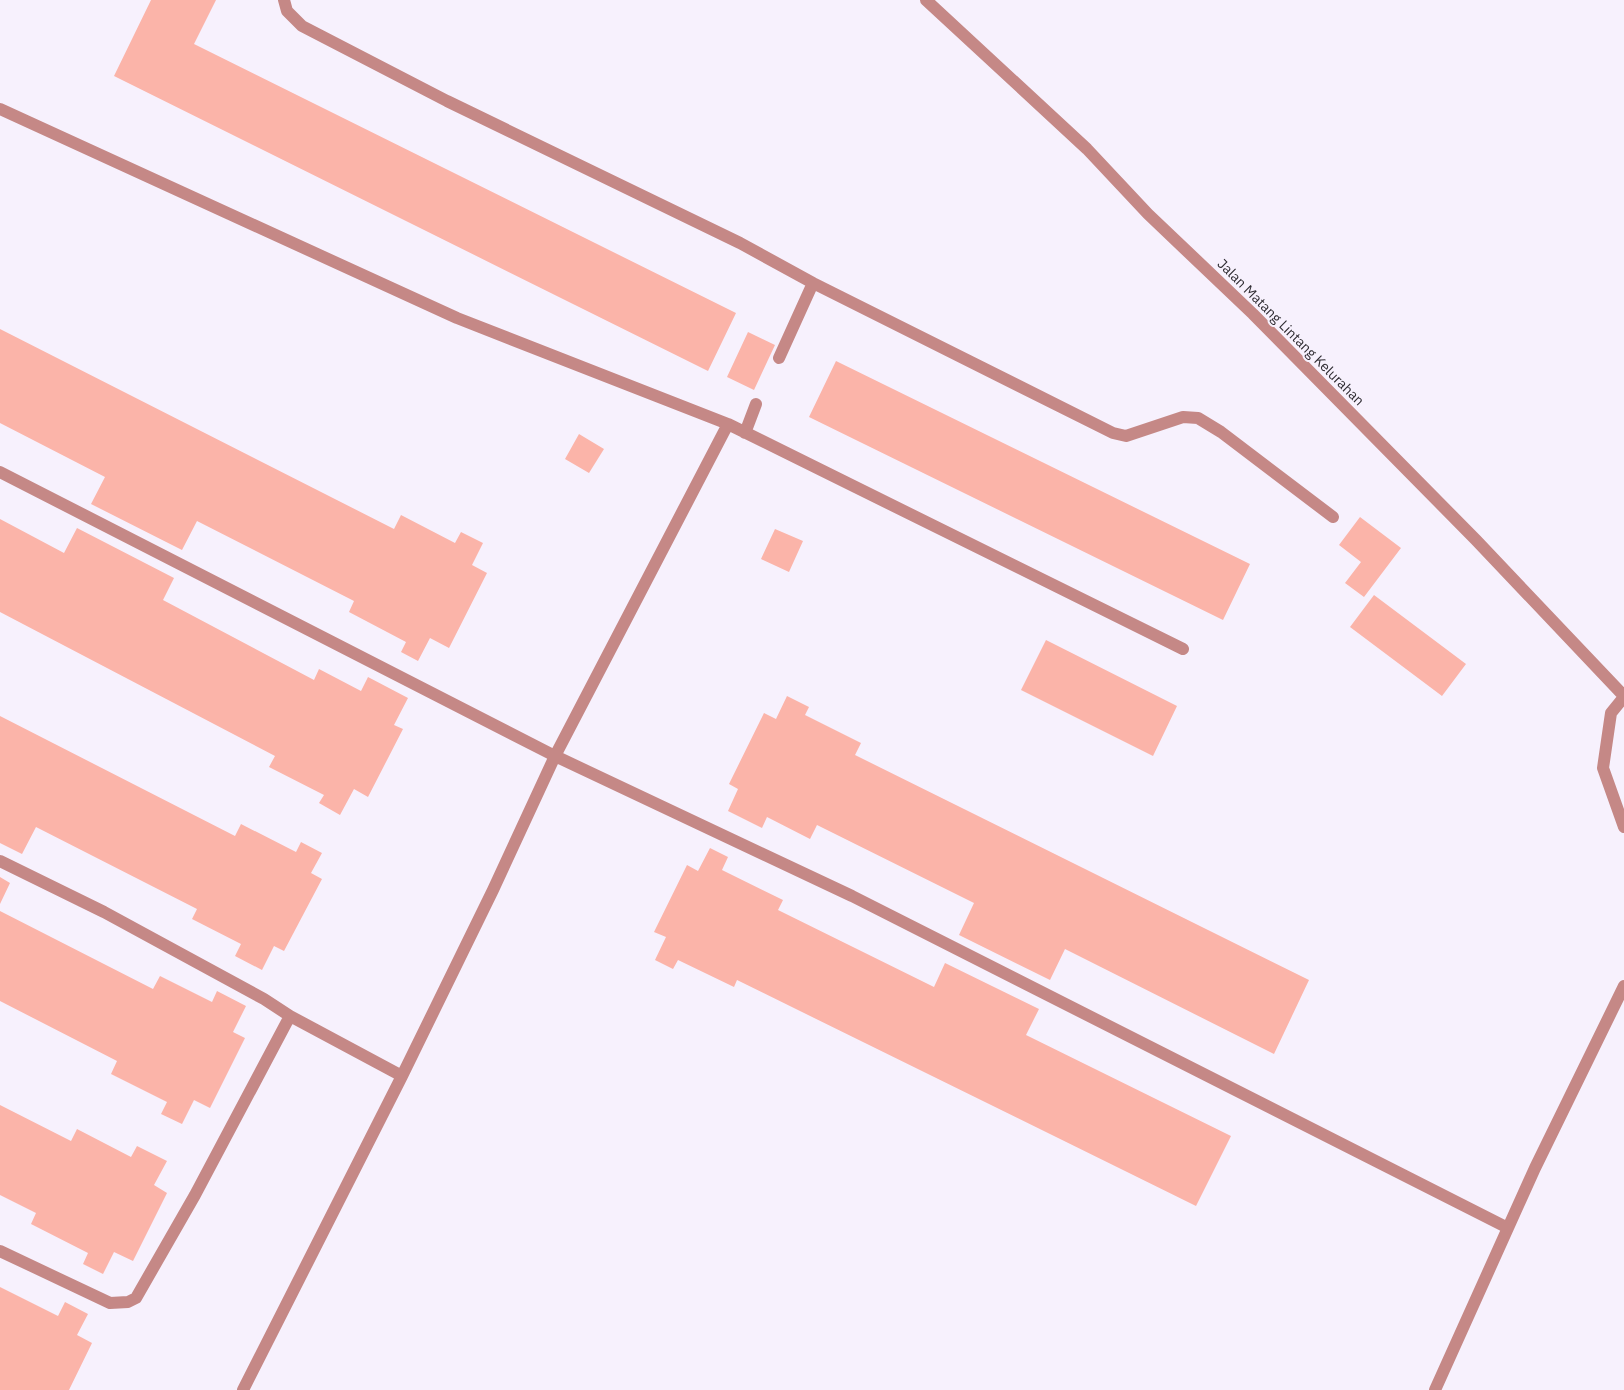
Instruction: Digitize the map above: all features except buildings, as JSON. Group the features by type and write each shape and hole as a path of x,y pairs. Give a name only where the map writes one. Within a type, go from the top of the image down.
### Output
{"lane":[{"path":"284,0 287,11 302,26 447,101 731,238 813,283 1113,433 1126,436 1183,417 1198,418 1221,432 1333,517"},
{"name":"Jalan Matang Lintang Kelurahan","path":"926,0 1087,149 1148,214 1253,314 1476,540 1624,696"},
{"path":"0,109 457,318 728,424 1183,649"},
{"path":"779,358 813,283"},
{"path":"745,433 756,404"},
{"path":"243,1390 402,1076 555,756 728,424"},
{"path":"0,472 555,756 852,896 1508,1228"},
{"path":"1624,696 1611,713 1603,768 1624,827"},
{"path":"0,861 104,912 402,1076"},
{"path":"1435,1390 1508,1228 1624,986"},
{"path":"0,1251 110,1303 128,1302 136,1298 195,1195 290,1016"}]}
